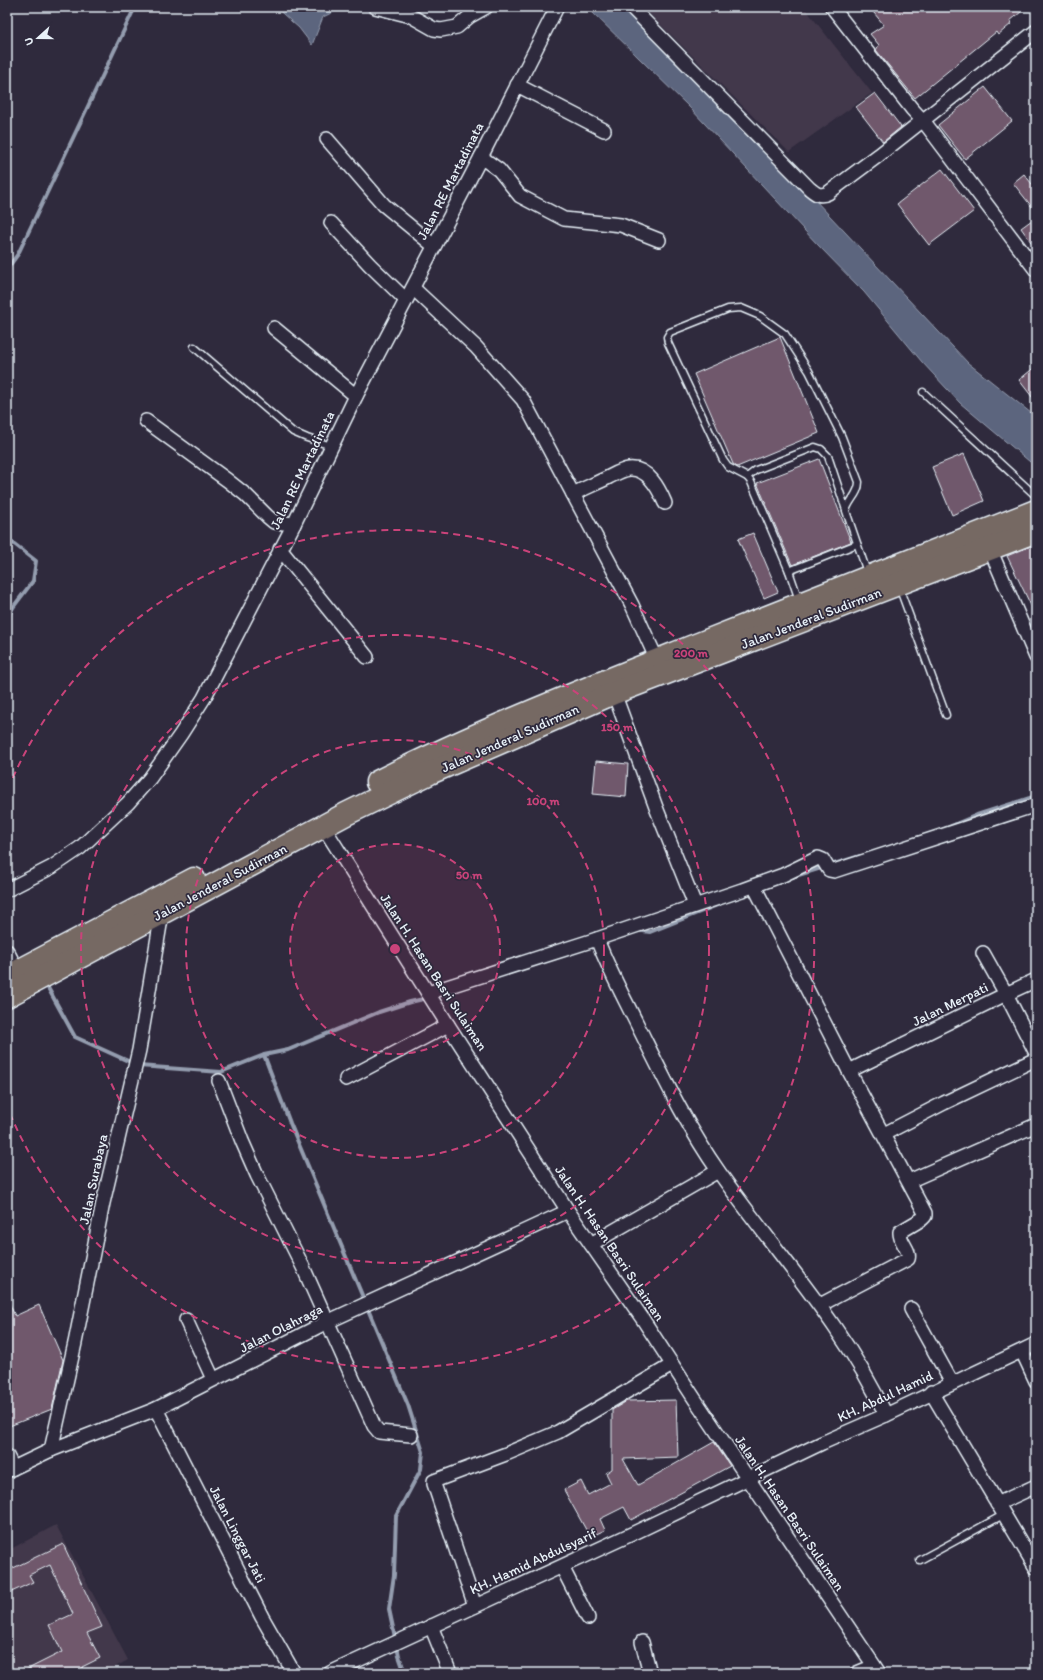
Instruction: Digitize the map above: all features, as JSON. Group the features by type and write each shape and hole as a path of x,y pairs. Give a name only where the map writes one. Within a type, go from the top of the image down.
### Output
{"highway":[{"name":"Jalan Jenderal Sudirman","path":"14,982 162,913 323,826 430,773 803,612 869,576 1036,512"},
{"name":"Jalan Jenderal Sudirman","path":"14,982 398,771 499,725 657,660 803,612 898,585 1036,531"}],"street":[{"path":"375,7 411,16 434,29 441,30 457,27 470,16 486,7"},
{"name":"Jalan RE Martadinata","path":"7,890 52,867 80,848 128,803 150,778 182,734 204,698 280,548 294,524 356,396 481,157 556,7"},
{"path":"631,7 815,193 822,195 828,194 1036,31"},
{"path":"832,7 922,121 1036,270"},
{"path":"517,85 604,130"},
{"path":"327,139 384,205 434,246"},
{"path":"481,157 499,170 520,196 564,219 622,225 659,240"},
{"path":"331,223 406,300"},
{"path":"413,288 476,347 518,393 531,414 632,605 657,660"},
{"path":"274,328 356,396"},
{"path":"146,421 227,480 246,495 268,517 279,523 294,524"},
{"path":"573,494 623,471 633,469 640,471 650,478 658,488 666,503"},
{"path":"280,548 367,657"},
{"path":"990,549 1036,657"},
{"path":"614,693 657,810 695,905"},
{"path":"431,996 598,943 695,905 756,890 814,859 820,858 826,865 839,870 1036,805"},
{"name":"Jalan H. Hasan Basri Sulaiman","path":"323,826 448,1025 568,1211 876,1669"},
{"path":"756,890 849,1071 926,1215 900,1232 900,1238 909,1254 908,1260 820,1305"},
{"name":"Jalan Surabaya","path":"51,1450 75,1343 103,1203 139,1050 162,913"},
{"path":"598,943 669,1090 703,1148 752,1218 820,1305 864,1374 886,1415"},
{"path":"7,951 14,982"},
{"path":"983,953 1006,994 1036,980"},
{"name":"Jalan Merpati","path":"849,1071 1006,994 1036,1053"},
{"path":"346,1079 448,1025"},
{"path":"884,1134 944,1103 1036,1059"},
{"path":"219,1081 257,1175 302,1267 376,1429 379,1432 411,1435"},
{"path":"909,1181 1036,1125"},
{"path":"591,1244 718,1171"},
{"name":"Jalan Olahraga","path":"10,1470 51,1450 156,1409 327,1322 568,1211"},
{"path":"912,1309 952,1383"},
{"path":"186,1320 213,1380"},
{"name":"KH. Abdul Hamid","path":"749,1479 822,1443 886,1415 931,1392 1036,1344"},
{"path":"1022,1351 1036,1381"},
{"path":"475,1606 434,1481 506,1454 558,1432 672,1365"},
{"path":"931,1392 1000,1510 1036,1568"},
{"name":"Jalan Linggar Jati","path":"156,1409 262,1617 294,1673"},
{"path":"7,1456 10,1470"},
{"name":"KH. Hamid Abdulsyarif","path":"330,1673 562,1567 749,1479"},
{"path":"1000,1510 1036,1486"},
{"path":"562,1567 588,1618"},
{"path":"431,1626 450,1673"},
{"path":"642,1642 650,1673"},
{"path":"857,1673 876,1669"}],"lane":[{"path":"803,612 789,570 755,489 747,477 728,467 723,460 668,343 670,332 728,309 741,308 772,323 785,334 809,371 842,437 859,482 858,489 846,511"},
{"path":"194,347 293,432 303,437 331,446"},
{"path":"923,392 1036,496"},
{"path":"747,477 756,470 816,446 822,449 828,456 869,576"},
{"path":"789,570 857,544"},
{"path":"898,585 946,715"},
{"path":"920,1560 1000,1510"}],"shaded area":[{"path":"643,7 804,7 872,93 789,152"},
{"path":"56,1525 128,1660 104,1673 7,1673 7,1551"}],"water":[{"path":"275,7 344,7 323,17 312,45 299,28"},
{"path":"587,7 627,7 814,199 968,363 1036,417 1036,467 960,403 922,362 864,292 691,109"}],"building":[{"path":"869,7 1027,7 1010,21 1011,24 998,35 996,32 915,98 876,50 879,45 870,34 884,25"},
{"path":"985,87 1012,121 965,159 938,125"},
{"path":"875,93 901,127 883,142 856,107"},
{"path":"942,169 974,211 929,245 897,204"},
{"path":"1024,174 1036,189 1036,212 1013,183"},
{"path":"1036,217 1036,249 1021,228"},
{"path":"780,337 819,433 737,467 733,464 694,374"},
{"path":"1036,366 1036,402 1019,380"},
{"path":"964,454 984,501 952,515 932,467"},
{"path":"819,459 851,542 792,565 757,483"},
{"path":"753,533 778,592 764,598 738,539"},
{"path":"1036,544 1036,616 1007,556"},
{"path":"596,761 628,764 626,797 593,794"},
{"path":"7,1298 15,1316 39,1305 63,1360 52,1409 7,1427"},
{"path":"676,1400 678,1457 623,1459 638,1485 714,1442 730,1466 631,1520 624,1507 600,1519 605,1530 590,1537 564,1490 581,1481 588,1495 611,1483 606,1473 612,1469 612,1410 627,1401"},
{"path":"63,1544 102,1627 87,1633 100,1658 82,1667 84,1673 20,1673 62,1652 49,1625 73,1614 50,1565 29,1575 33,1582 7,1594 7,1571"}],"waterway":[{"path":"7,269 18,254 135,7"},
{"path":"7,544 13,543 36,561 33,581 7,618"},
{"path":"944,829 977,815 1036,796"},
{"path":"792,877 860,856"},
{"path":"636,930 650,932 720,904"},
{"path":"47,986 75,1037 139,1066 221,1072 264,1055 288,1050 379,1012 428,998"},
{"path":"264,1055 290,1123 408,1405 423,1452 421,1469 396,1516 394,1575 389,1609 399,1656 405,1673"}]}
